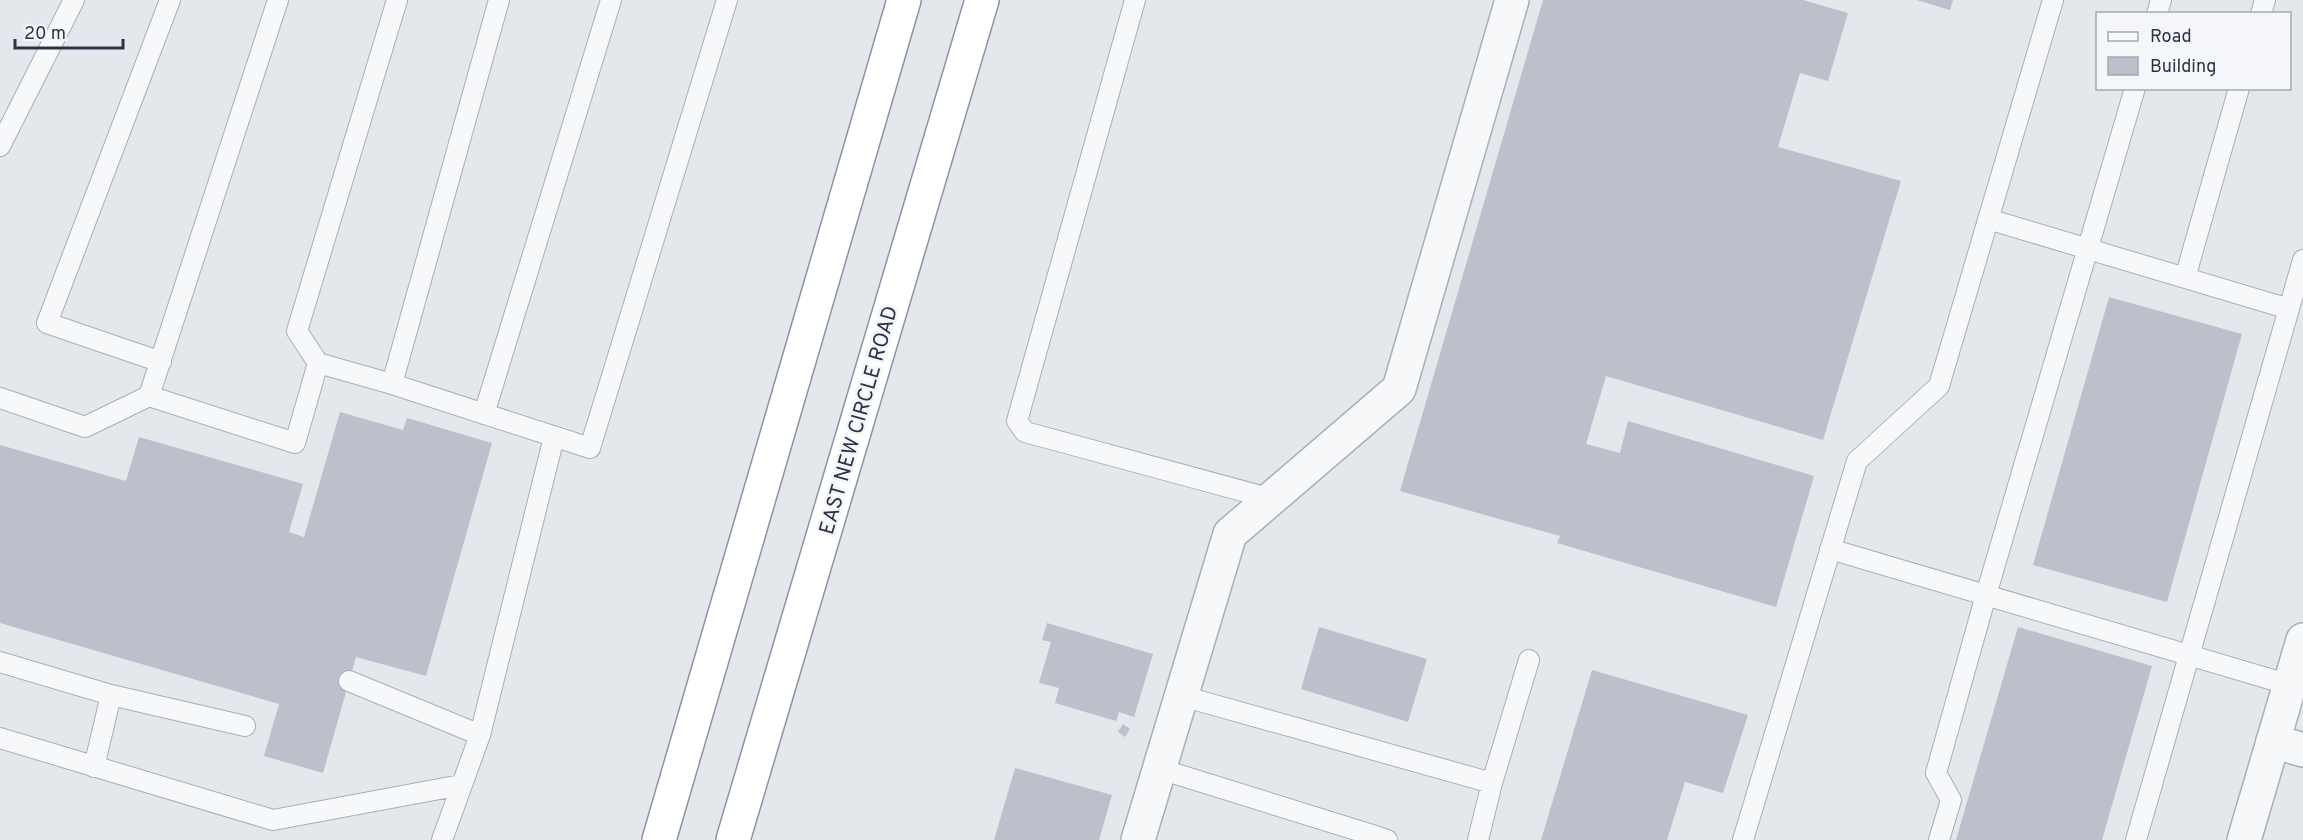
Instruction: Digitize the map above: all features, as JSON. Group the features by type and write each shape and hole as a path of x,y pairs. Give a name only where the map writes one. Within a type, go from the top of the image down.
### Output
{"highway":[{"path":"659,840 904,0"},
{"name":"EAST NEW CIRCLE ROAD","path":"733,840 982,0"}],"street":[{"path":"1138,840 1230,534 1400,388 1512,0"},
{"path":"2244,840 2288,745 2290,685 2303,640"}],"lane":[{"path":"0,146 74,0"},
{"path":"161,362 47,323 170,0"},
{"path":"149,396 278,0"},
{"path":"397,0 297,331 318,363 392,384 590,448 727,0"},
{"path":"392,384 499,0"},
{"path":"484,414 611,0"},
{"path":"1135,0 1017,421 1025,432 1272,499"},
{"path":"1743,840 1857,461 1939,386 2053,0"},
{"path":"1939,840 1951,800 1936,773 2134,90"},
{"path":"2185,278 2239,90"},
{"path":"1988,219 2289,309"},
{"path":"2136,840 2303,260"},
{"path":"0,398 85,427 149,396 295,443 318,363"},
{"path":"442,840 480,735 554,437"},
{"path":"1830,549 2290,685"},
{"path":"1478,840 1528,660"},
{"path":"0,662 111,695 245,726"},
{"path":"349,681 480,735"},
{"path":"94,767 111,695"},
{"path":"1182,696 1492,783"},
{"path":"0,738 273,820 461,785"},
{"path":"1160,769 1374,838"}],"building":[{"path":"1543,0 1803,0 1848,13 1828,81 1800,73 1778,147 1901,181 1823,440 1606,376 1586,444 1620,453 1628,421 1814,476 1776,607 1557,543 1560,536 1400,491"},
{"path":"1917,0 1953,0 1950,10"},
{"path":"2109,297 2242,334 2167,602 2033,565"},
{"path":"340,412 403,430 407,418 492,443 426,676 356,657 323,773 264,756 279,704 0,623 0,445 126,481 139,437 303,484 289,532 304,537"},
{"path":"1047,623 1153,654 1134,717 1119,712 1116,721 1055,703 1059,688 1039,683 1051,642 1042,640"},
{"path":"1319,627 1427,659 1408,722 1301,689"},
{"path":"2018,627 2152,666 2102,840 1956,840"},
{"path":"1592,670 1748,715 1723,793 1685,782 1667,840 1541,840"},
{"path":"1123,724 1130,729 1125,737 1118,732"},
{"path":"1015,768 1112,795 1099,840 994,840"}]}
